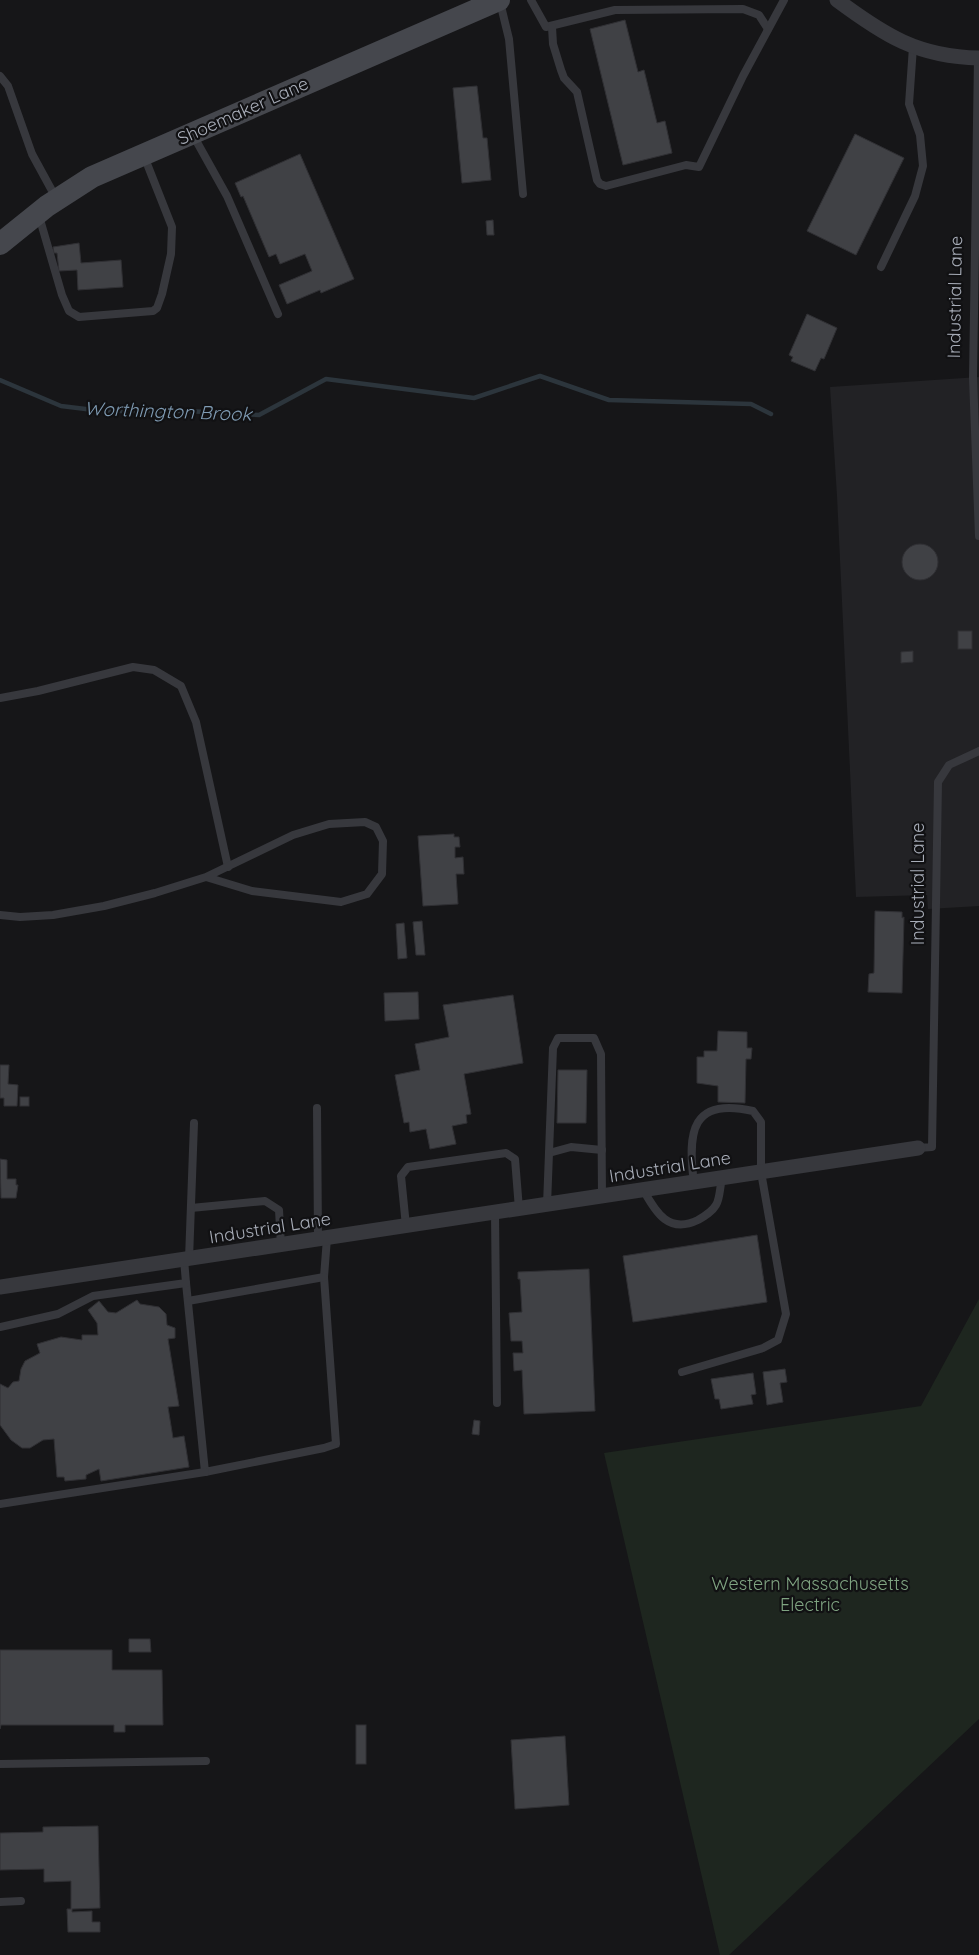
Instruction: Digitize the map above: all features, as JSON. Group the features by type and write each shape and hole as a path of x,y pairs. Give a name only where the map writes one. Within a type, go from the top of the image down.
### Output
{"street":[{"name":"Shoemaker Lane","path":"0,244 57,200 92,177 499,0"},
{"path":"837,0 878,30 913,47 952,57 979,58"},
{"name":"Industrial Lane","path":"0,1288 918,1148"}],"lane":[{"path":"499,0 509,40 523,194"},
{"path":"531,0 542,23 546,27 615,10 743,9 759,15 768,29"},
{"path":"552,27 553,44 564,78 577,92 597,180 600,184 606,186 686,165 699,167 784,0"},
{"path":"881,267 915,196 923,166 920,135 909,104 913,47"},
{"name":"Industrial Lane","path":"979,58 976,416 979,536"},
{"path":"0,76 8,86 32,154 57,200"},
{"path":"192,133 226,196 278,314"},
{"path":"38,214 56,278 69,311 80,317 153,311 157,308 162,294 169,262 172,227 143,154"},
{"path":"0,698 38,691 133,667 154,670 181,686 196,722 228,867"},
{"name":"Industrial Lane","path":"918,1148 932,1147 938,782 949,765 979,751"},
{"path":"0,915 31,916 79,911 155,893 206,877 294,835 329,824 365,822 376,827 383,841 382,874 367,894 341,902 252,891 206,877"},
{"path":"547,1205 553,1048 558,1038 594,1038 601,1054 602,1197"},
{"path":"0,1504 205,1472 336,1444 324,1277 317,1108"},
{"path":"682,1372 763,1348 778,1340 783,1329 786,1314 761,1172 761,1122 753,1112 737,1108 710,1110 699,1119 692,1138 691,1159 694,1183"},
{"path":"194,1123 186,1283 205,1472"},
{"path":"549,1153 571,1147 602,1150"},
{"path":"406,1226 401,1176 408,1167 506,1153 515,1159 519,1209"},
{"path":"644,1191 656,1213 668,1222 682,1224 708,1214 717,1204 722,1178"},
{"path":"191,1208 265,1201 279,1210 281,1245"},
{"path":"495,1213 497,1403"},
{"path":"188,1301 324,1277"},
{"path":"0,1326 58,1314 93,1296 186,1283"},
{"path":"0,1764 206,1761"},
{"path":"0,1902 21,1901"}],"shaded area":[{"path":"979,377 979,906 928,909 927,895 856,897 830,387"}],"green space":[{"name":"Western Massachusetts Electric","path":"979,1299 979,1719 729,1955 720,1955 604,1453 921,1406"}],"building":[{"path":"625,20 638,72 644,70 657,123 665,121 672,153 623,165 590,29"},
{"path":"477,86 483,138 487,138 491,180 462,183 453,88"},
{"path":"855,134 904,158 856,255 807,231"},
{"path":"300,154 354,279 321,293 320,290 287,304 279,285 312,271 305,254 280,264 276,254 269,257 243,196 241,197 235,183"},
{"path":"493,220 494,235 487,235 486,221"},
{"path":"79,243 81,263 121,260 123,287 78,290 77,270 59,271 57,253 54,253 53,247"},
{"path":"807,314 837,328 824,359 821,358 815,371 791,361 793,357 789,355"},
{"path":"920,544 927,545 933,549 937,555 937,569 933,575 927,579 920,580 913,579 907,575 903,569 902,562 903,555 907,549 913,545"},
{"path":"958,631 972,631 972,649 958,649"},
{"path":"913,651 913,662 901,663 901,652"},
{"path":"454,834 454,837 459,837 460,847 455,847 455,858 463,857 464,874 456,874 458,904 423,906 418,836"},
{"path":"875,911 902,912 902,918 904,917 902,993 868,992 869,974 874,973"},
{"path":"422,921 425,955 416,955 413,922"},
{"path":"404,923 407,958 398,959 396,924"},
{"path":"418,992 419,1019 385,1021 384,993"},
{"path":"513,995 523,1063 464,1074 471,1114 466,1115 467,1123 452,1126 456,1144 430,1149 426,1129 410,1132 409,1122 404,1123 395,1075 420,1070 415,1044 449,1037 443,1005"},
{"path":"718,1031 747,1032 747,1048 752,1048 751,1059 746,1059 745,1103 718,1102 718,1086 697,1083 697,1057 704,1057 704,1051 717,1051"},
{"path":"0,1065 9,1065 8,1084 18,1085 17,1106 4,1106 4,1098 0,1098"},
{"path":"558,1070 587,1070 586,1123 557,1123"},
{"path":"20,1097 29,1097 29,1106 20,1106"},
{"path":"0,1159 7,1160 7,1179 16,1179 16,1185 18,1185 16,1198 1,1198"},
{"path":"757,1235 767,1302 633,1322 623,1256"},
{"path":"589,1269 595,1411 524,1414 522,1370 514,1371 513,1353 523,1353 522,1341 511,1341 509,1313 522,1312 518,1272"},
{"path":"137,1300 140,1304 159,1307 166,1314 167,1325 175,1328 175,1338 168,1339 179,1406 168,1407 173,1438 184,1436 189,1467 101,1481 99,1469 86,1475 86,1479 65,1481 64,1477 57,1477 54,1439 43,1440 30,1448 22,1448 11,1440 0,1425 0,1384 8,1388 13,1382 19,1381 21,1369 25,1361 40,1353 37,1344 61,1337 82,1340 82,1335 98,1335 97,1323 88,1310 99,1301 108,1312 116,1313"},
{"path":"785,1369 787,1382 780,1383 783,1402 767,1405 763,1372"},
{"path":"753,1373 756,1394 751,1395 753,1404 721,1409 719,1399 715,1399 711,1379"},
{"path":"474,1420 480,1421 479,1435 472,1434"},
{"path":"129,1639 150,1639 151,1652 129,1652"},
{"path":"0,1650 112,1650 112,1670 162,1670 163,1725 125,1725 125,1732 114,1732 114,1725 1,1725 0,1729"},
{"path":"356,1725 366,1725 366,1764 356,1764"},
{"path":"565,1736 569,1805 515,1809 511,1740"},
{"path":"98,1826 100,1908 72,1909 72,1912 92,1911 92,1922 100,1922 100,1932 68,1932 67,1909 71,1909 71,1881 44,1882 44,1869 0,1870 0,1833 43,1832 43,1827"}],"waterway":[{"name":"Worthington Brook","path":"0,380 61,406 102,411 187,411 259,415 326,379 474,398 540,376 609,400 751,404 771,414"}]}
